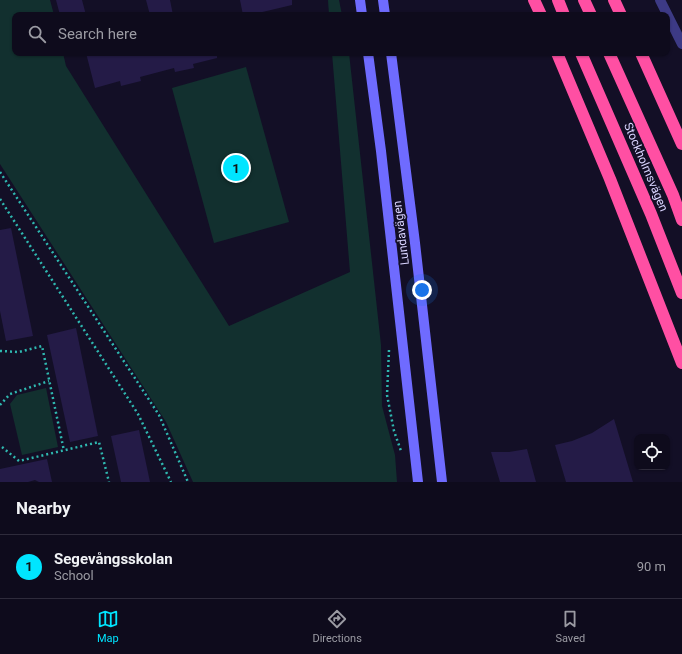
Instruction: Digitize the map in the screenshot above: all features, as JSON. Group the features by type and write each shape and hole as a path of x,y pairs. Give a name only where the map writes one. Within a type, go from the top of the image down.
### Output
{"highway":[{"path":"534,0 540,12"},
{"path":"558,0 563,12"},
{"path":"584,0 590,12"},
{"path":"614,0 620,12"},
{"path":"558,56 616,193 682,363"},
{"name":"Stockholmsvägen","path":"582,56 651,214 682,292"},
{"name":"Stockholmsvägen","path":"610,56 673,195 682,220"},
{"path":"642,56 682,144"}],"main road":[{"path":"360,0 362,12"},
{"path":"383,0 385,12"},
{"name":"Lundavägen","path":"368,56 381,151 418,482"},
{"name":"Lundavägen","path":"391,56 415,243 442,482"}],"street":[{"path":"660,0 666,12"},
{"path":"670,20 682,44"}],"path":[{"path":"0,172 159,416 188,482"},
{"path":"0,199 138,414 171,482"},
{"path":"0,206 4,205"},
{"path":"0,351 19,352 42,346 64,451"},
{"path":"0,405 10,394 49,381"},
{"path":"2,447 19,462 99,442 108,482"}],"green space":[{"path":"0,0 50,0 53,12 12,12 12,56 64,56 66,66 229,326 350,272 332,56 349,56 381,345 382,406 395,455 397,482 193,482 166,422 0,164"},
{"path":"328,0 339,0 341,12 329,12"},
{"path":"246,67 289,222 214,243 172,88"},
{"path":"46,388 58,447 22,455 10,404 17,395"}],"building":[{"path":"56,0 82,0 85,12 59,12"},
{"path":"146,0 170,0 172,12 149,12"},
{"path":"240,0 292,0 292,5 263,12 242,12"},
{"path":"87,56 217,56 217,58 193,64 194,68 175,72 174,68 140,77 141,81 121,86 120,81 95,88"},
{"path":"11,228 33,336 6,341 0,311 0,230"},
{"path":"76,328 98,436 70,442 47,335"},
{"path":"614,419 633,482 566,482 555,445 572,441 592,433"},
{"path":"139,430 150,482 121,482 111,436"},
{"path":"527,449 536,482 500,482 491,452 509,452"},
{"path":"47,459 52,482 39,482 35,480 28,482 0,482 0,469"}],"place":[{"name":"Segevångsskolan","path":"236,168"}]}
